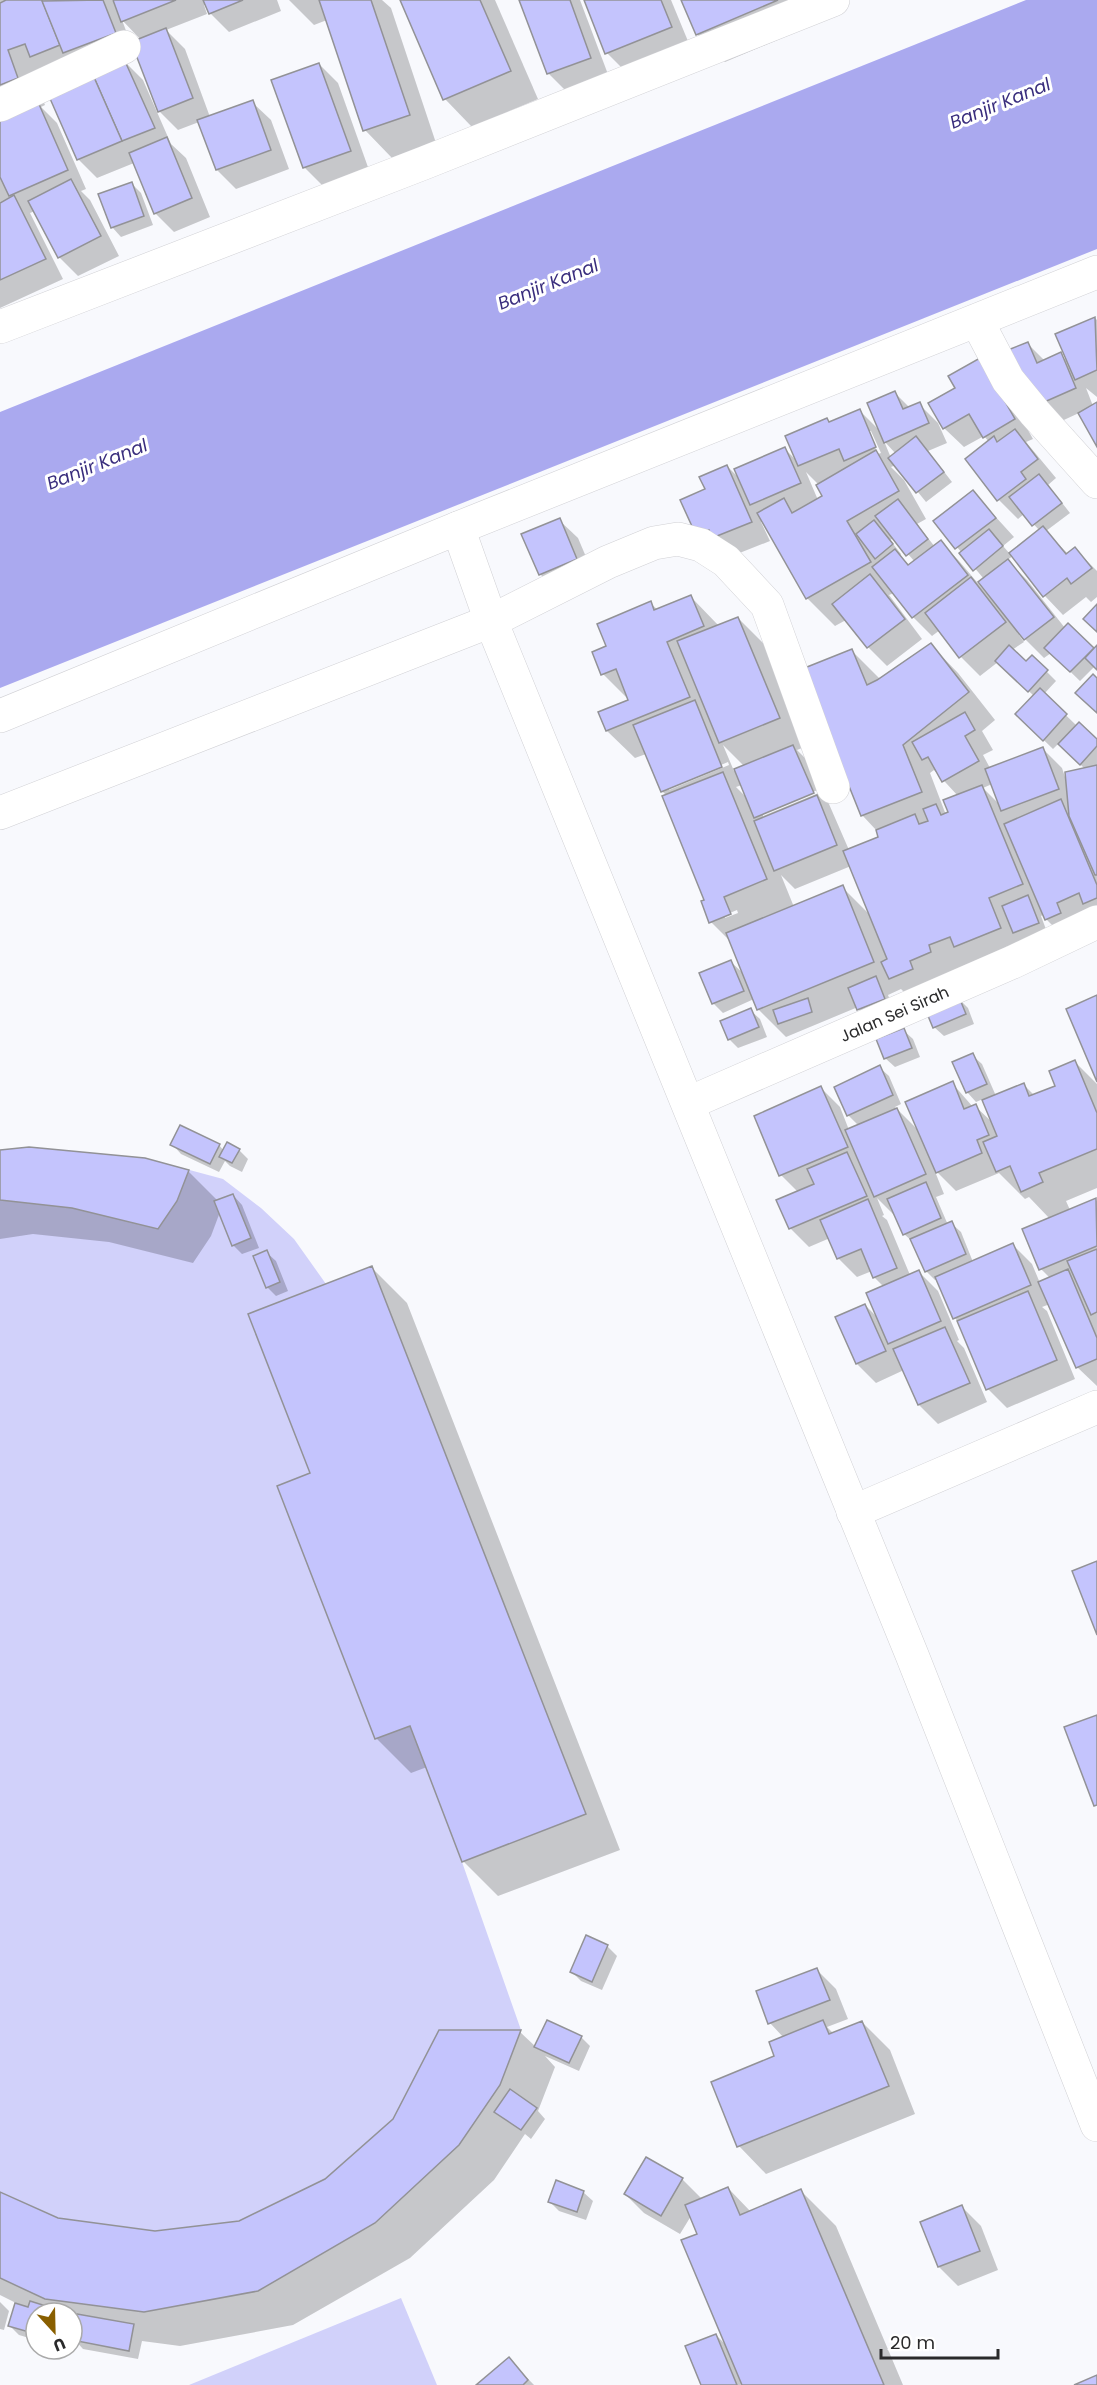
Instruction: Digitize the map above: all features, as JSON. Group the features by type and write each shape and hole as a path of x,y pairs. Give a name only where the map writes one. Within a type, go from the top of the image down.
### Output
{"street":[{"path":"0,327 435,158 832,0"},
{"path":"0,105 124,47"},
{"path":"0,716 458,528 1097,272"},
{"path":"977,321 1008,380 1097,482"},
{"path":"458,528 491,621 912,1655 1097,2125"},
{"path":"0,813 491,621 608,562 654,543 678,539 701,545 726,561 766,605 833,786"},
{"name":"Jalan Sei Sirah","path":"689,1103 1013,962 1097,922"},
{"path":"853,1512 1097,1407"}],"shaded area":[{"path":"29,1147 145,1158 223,1179 261,1208 294,1239 326,1284 372,1266 586,1814 462,1862 521,2030 500,2085 459,2145 375,2223 144,2312 84,2304 84,2301 45,2299 0,2278 0,1150"},
{"path":"401,2298 437,2385 189,2385"}],"water":[{"name":"Banjir Kanal","path":"1026,0 1097,0 1097,249 0,688 0,412"}],"building":[{"path":"6,0 42,0 60,45 30,57 25,44 8,50 18,78 0,85 0,3"},
{"path":"103,0 116,33 63,53 42,1"},
{"path":"113,0 176,0 121,22"},
{"path":"203,0 243,0 209,14"},
{"path":"319,0 371,0 410,115 363,131"},
{"path":"400,0 480,0 511,71 443,100"},
{"path":"519,0 570,0 591,58 547,74"},
{"path":"584,0 661,0 672,27 605,54"},
{"path":"681,0 778,0 696,35"},
{"path":"166,28 193,98 158,112 131,42"},
{"path":"124,59 155,128 122,141 93,75"},
{"path":"319,63 351,151 303,168 271,80"},
{"path":"93,75 122,141 77,160 48,94"},
{"path":"253,100 271,150 216,170 197,120"},
{"path":"38,102 68,170 9,196 0,177 0,119"},
{"path":"167,137 192,198 154,214 129,153"},
{"path":"71,179 101,236 58,258 28,201"},
{"path":"132,182 144,216 111,228 98,194"},
{"path":"14,195 46,259 0,280 0,203"},
{"path":"1095,317 1097,370 1075,380 1055,334"},
{"path":"1028,342 1037,363 1061,352 1076,388 1033,407 1008,350"},
{"path":"980,358 1015,419 983,438 969,414 943,429 928,403 955,388 948,376"},
{"path":"895,391 903,409 920,402 929,423 884,443 867,403"},
{"path":"1097,402 1097,447 1078,413"},
{"path":"860,409 876,447 844,461 839,449 798,466 785,436 827,418 829,422"},
{"path":"1015,429 1038,459 1021,472 1026,479 997,501 965,459 994,436 997,442"},
{"path":"916,436 944,472 916,493 888,458"},
{"path":"785,447 801,483 750,505 734,469"},
{"path":"876,450 899,491 847,521 871,562 806,599 757,513 784,498 792,513 822,496 816,485"},
{"path":"727,465 752,522 712,538 709,530 696,535 680,500 705,489 699,477"},
{"path":"1039,474 1062,503 1032,526 1009,497"},
{"path":"973,490 996,518 955,549 933,521"},
{"path":"898,499 928,539 906,556 875,516"},
{"path":"560,518 577,559 539,575 521,534"},
{"path":"874,520 893,544 875,559 856,534"},
{"path":"1043,526 1066,554 1075,547 1092,568 1071,584 1067,578 1043,597 1009,553"},
{"path":"989,529 1003,546 973,571 959,553"},
{"path":"941,540 968,575 912,618 872,567 895,549 908,565"},
{"path":"1008,559 1054,617 1024,640 978,582"},
{"path":"870,574 905,619 867,648 832,604"},
{"path":"971,577 1006,622 959,658 925,613"},
{"path":"691,595 704,626 667,642 690,697 606,731 598,712 628,700 616,669 601,675 592,652 606,646 597,624 651,601 654,610"},
{"path":"1097,604 1097,632 1083,619"},
{"path":"738,617 780,718 719,743 677,641"},
{"path":"1068,623 1094,648 1070,672 1044,648"},
{"path":"931,643 969,692 903,745 922,792 861,816 802,669 852,649 867,685"},
{"path":"1009,645 1026,661 1032,655 1048,670 1028,692 995,661"},
{"path":"1097,645 1097,670 1085,658"},
{"path":"1093,674 1097,678 1097,713 1075,693"},
{"path":"1040,688 1067,714 1043,741 1015,714"},
{"path":"695,700 722,767 661,792 633,725"},
{"path":"965,712 975,730 965,736 979,761 942,782 928,757 922,760 912,742"},
{"path":"1079,722 1097,739 1097,746 1080,765 1058,744"},
{"path":"793,745 814,793 754,818 734,769"},
{"path":"1043,747 1059,789 1001,811 985,769"},
{"path":"1097,765 1097,875 1095,875 1069,816 1065,772"},
{"path":"723,772 767,879 724,897 731,914 709,923 701,901 704,900 662,796"},
{"path":"982,785 1023,884 989,898 1001,928 954,947 950,937 929,945 931,952 910,961 913,969 889,979 881,962 887,959 843,851 878,837 876,830 915,814 919,824 928,821 923,809 936,804 941,815 948,812 943,800"},
{"path":"817,795 837,845 774,871 754,821"},
{"path":"1061,799 1097,885 1097,898 1083,904 1079,893 1057,903 1061,913 1045,920 1004,824"},
{"path":"843,885 874,962 757,1010 726,933"},
{"path":"1028,895 1039,923 1013,933 1002,906"},
{"path":"731,960 744,991 712,1004 699,973"},
{"path":"876,976 885,999 857,1010 848,988"},
{"path":"1097,995 1097,1082 1066,1009"},
{"path":"959,997 966,1014 933,1028 926,1011"},
{"path":"808,998 812,1012 778,1024 773,1010"},
{"path":"751,1008 759,1027 728,1040 720,1021"},
{"path":"904,1028 912,1048 884,1059 876,1039"},
{"path":"973,1053 987,1084 966,1093 952,1062"},
{"path":"1075,1060 1097,1113 1097,1149 1039,1173 1043,1182 1021,1192 1010,1166 996,1172 983,1142 997,1136 982,1100 1024,1083 1029,1096 1055,1086 1049,1071"},
{"path":"880,1065 893,1095 847,1116 834,1087"},
{"path":"953,1081 964,1109 976,1104 989,1135 977,1140 982,1153 936,1173 905,1102"},
{"path":"821,1086 848,1147 779,1176 754,1116"},
{"path":"897,1108 926,1174 874,1197 845,1130"},
{"path":"180,1125 220,1144 210,1164 170,1145"},
{"path":"227,1142 240,1149 232,1163 219,1157"},
{"path":"29,1147 145,1158 189,1170 177,1201 158,1229 72,1208 0,1200 0,1150"},
{"path":"847,1152 867,1196 789,1229 776,1200 814,1184 807,1169"},
{"path":"926,1182 941,1218 903,1235 887,1199"},
{"path":"233,1194 251,1238 232,1246 214,1201"},
{"path":"1096,1198 1097,1246 1039,1270 1022,1229"},
{"path":"868,1199 897,1268 873,1278 861,1249 837,1259 820,1220"},
{"path":"952,1221 966,1254 925,1272 910,1239"},
{"path":"1013,1243 1031,1285 953,1319 935,1277"},
{"path":"1097,1249 1097,1312 1091,1315 1067,1261"},
{"path":"267,1250 280,1282 266,1288 253,1256"},
{"path":"372,1266 586,1814 462,1862 410,1726 375,1739 277,1486 310,1473 248,1314"},
{"path":"1068,1269 1097,1338 1097,1359 1076,1368 1038,1282"},
{"path":"919,1270 941,1321 888,1344 866,1293"},
{"path":"1028,1291 1057,1360 986,1390 957,1321"},
{"path":"865,1304 886,1351 856,1364 835,1317"},
{"path":"945,1327 970,1383 918,1405 893,1349"},
{"path":"1097,1561 1097,1635 1072,1571"},
{"path":"1097,1715 1097,1805 1094,1806 1064,1727"},
{"path":"586,1935 608,1945 592,1982 570,1972"},
{"path":"817,1968 830,2000 768,2024 756,1991"},
{"path":"547,2020 582,2036 569,2063 534,2047"},
{"path":"823,2020 829,2034 862,2021 889,2086 737,2147 711,2082 774,2056 769,2042"},
{"path":"439,2030 521,2030 500,2085 459,2145 375,2223 258,2291 144,2312 84,2304 84,2301 45,2299 0,2278 0,2192 58,2218 155,2231 239,2221 325,2179 393,2119"},
{"path":"510,2089 537,2108 521,2130 494,2112"},
{"path":"646,2157 683,2178 661,2216 624,2194"},
{"path":"556,2180 584,2191 577,2212 548,2202"},
{"path":"728,2187 740,2215 801,2189 884,2385 742,2385 681,2240 697,2234 685,2205"},
{"path":"962,2205 980,2251 938,2267 920,2222"},
{"path":"15,2303 24,2306 24,2331 8,2326"},
{"path":"84,2315 134,2324 129,2351 84,2342"},
{"path":"716,2334 737,2385 701,2385 685,2346"},
{"path":"509,2357 528,2380 523,2385 476,2385"},
{"path":"1097,2375 1097,2385 1074,2385"}]}
